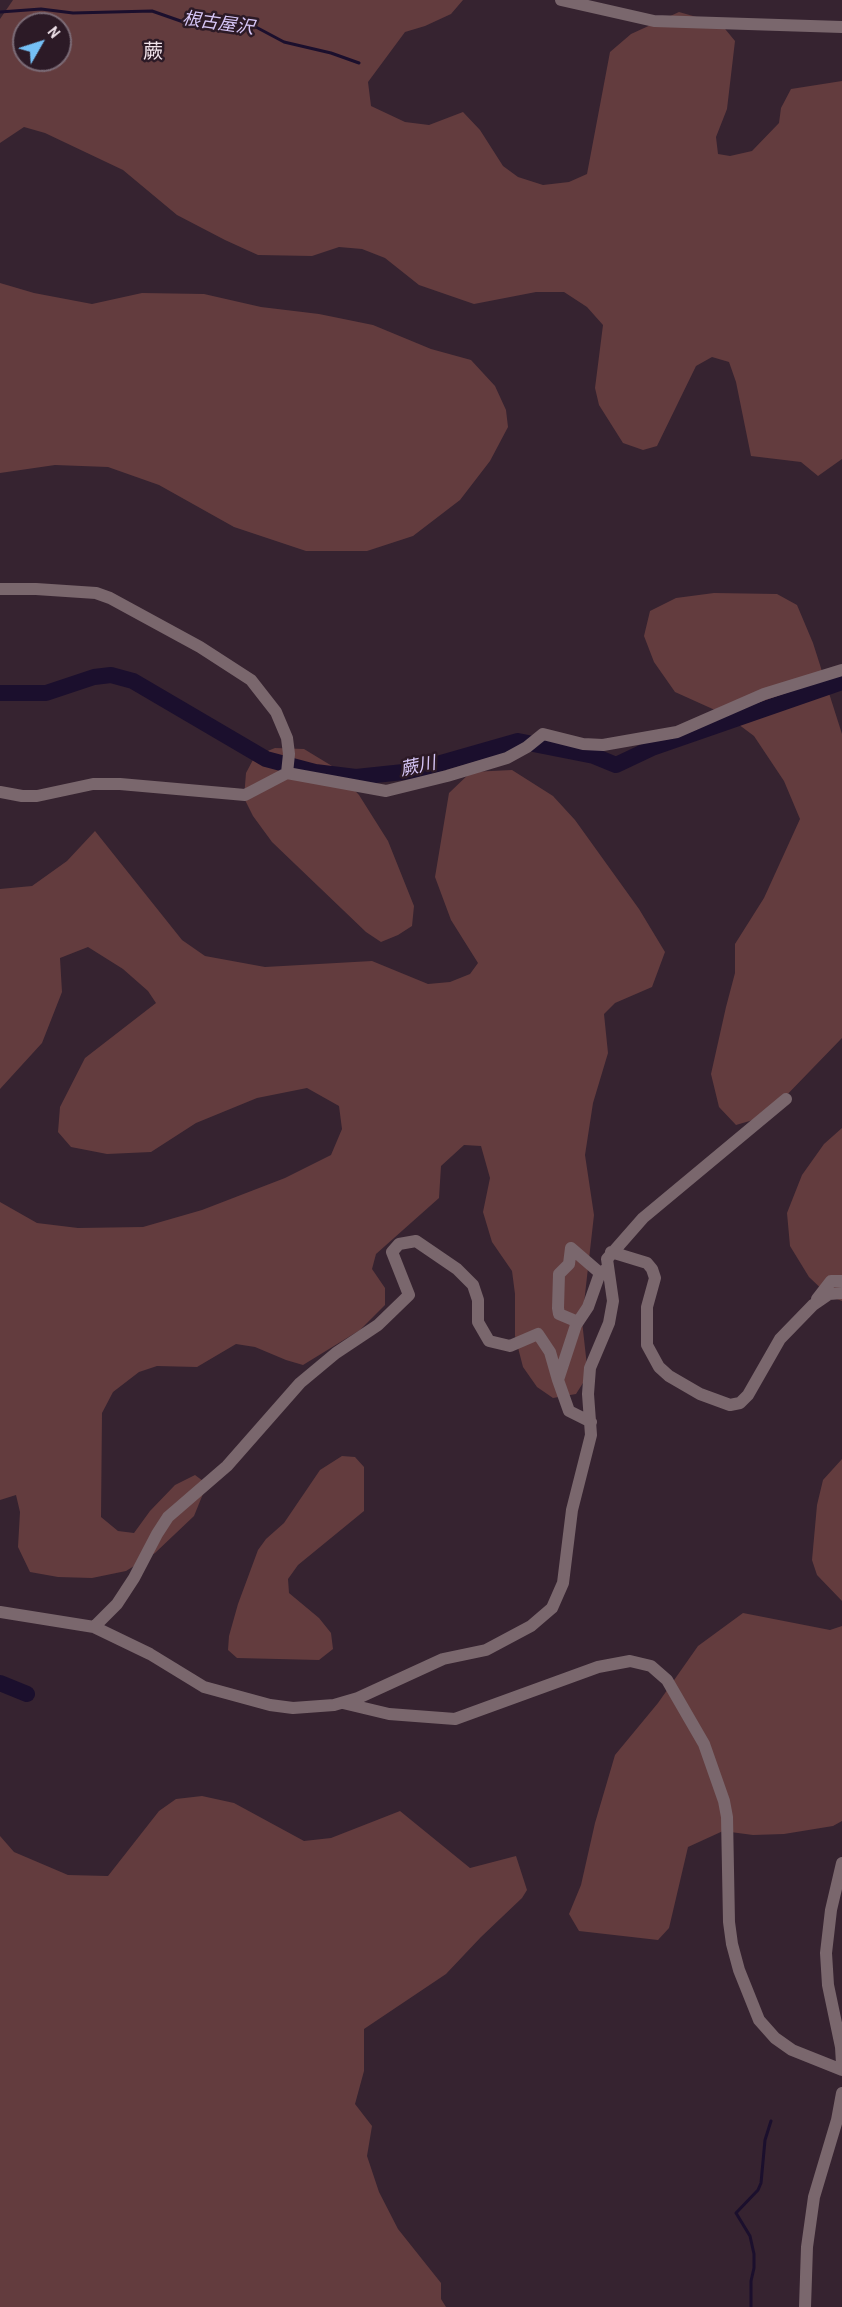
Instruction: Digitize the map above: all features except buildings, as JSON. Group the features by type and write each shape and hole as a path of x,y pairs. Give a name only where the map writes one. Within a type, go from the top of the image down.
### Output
{"street":[{"path":"561,0 654,21 842,27"},
{"path":"0,589 96,593 110,598 200,647 251,680 276,712 287,738 290,754 287,773"},
{"path":"0,792 38,796 93,783 245,795 287,773 386,791 507,758 527,747 543,734 583,744 603,745 677,732 764,694 842,670"},
{"path":"558,1380 578,1322 588,1307 611,1252 643,1218 786,1099"},
{"path":"94,1627 117,1604 168,1517 227,1466 300,1383 336,1353 378,1325 409,1294 392,1252 399,1244 416,1241 457,1269 473,1285 478,1300 478,1322 489,1341 510,1346 538,1334 550,1352 569,1411 591,1422"},
{"path":"0,1612 94,1627 150,1654 204,1686 228,1695 293,1708 342,1703 358,1698 443,1659 486,1650 497,1645 531,1626 552,1608 563,1583 572,1510 591,1435 588,1394 590,1368 609,1323 613,1301 604,1271 571,1248 569,1264 559,1274 558,1308 560,1314 578,1322"},
{"path":"611,1252 647,1263 652,1269 655,1278 647,1307 647,1345 659,1367 669,1376 700,1394 730,1405 740,1403 748,1395 780,1339 813,1305 826,1285 831,1281 842,1281"},
{"path":"813,1305 829,1294 842,1293"},
{"path":"342,1703 389,1714 456,1719 598,1667 630,1661 651,1666 667,1680 704,1744 724,1801 727,1817 729,1922 732,1944 739,1970 759,2020 775,2038 792,2050 842,2070"},
{"path":"842,1863 831,1910 826,1953 828,1985 841,2047 842,2064"},
{"path":"805,2307 807,2247 814,2197 837,2120 842,2093"}],"shaded area":[{"path":"13,0 463,0 451,14 405,32 368,82 371,106 405,122 429,125 463,112 480,130 503,166 518,177 543,185 569,182 587,174 610,52 631,34 679,12 721,24 735,41 727,109 716,137 718,154 730,156 752,151 779,123 781,108 791,89 842,81 842,459 818,476 801,462 751,456 736,382 729,362 712,357 696,366 657,446 643,450 623,443 599,405 595,388 603,325 587,307 564,292 536,292 474,304 419,285 385,258 362,249 339,247 312,256 258,255 177,215 123,170 45,133 24,127 0,143 0,19"},
{"path":"0,283 34,293 92,304 142,293 204,294 261,307 319,314 373,325 431,349 471,360 495,386 506,410 508,427 490,461 460,500 413,536 367,551 306,551 234,527 159,485 108,467 55,465 0,473"},
{"path":"714,593 777,594 797,605 813,643 842,734 842,1038 779,1103 753,1120 736,1125 719,1107 711,1074 735,973 735,944 764,898 800,819 784,781 754,736 726,715 675,692 654,662 644,636 650,611 676,598"},
{"path":"275,748 304,749 332,766 359,795 388,841 414,906 412,926 381,942 366,932 272,842 253,816 244,798 246,773 255,756"},
{"path":"512,770 553,796 575,820 639,909 665,952 652,987 615,1003 604,1014 608,1053 593,1103 585,1155 594,1215 582,1321 588,1375 576,1394 553,1398 537,1387 523,1367 515,1336 515,1294 512,1271 492,1242 483,1212 490,1178 481,1146 464,1145 441,1166 439,1198 376,1254 372,1269 385,1288 385,1305 360,1330 303,1365 255,1347 236,1344 197,1367 157,1366 139,1372 113,1392 102,1413 101,1517 118,1531 134,1533 150,1511 175,1485 195,1475 207,1484 194,1516 155,1553 126,1571 92,1578 58,1577 30,1572 18,1547 20,1512 16,1495 0,1500 0,1202 37,1223 78,1228 143,1227 202,1210 285,1178 331,1155 342,1129 339,1106 307,1088 257,1098 196,1123 151,1152 107,1154 71,1147 58,1132 60,1107 85,1058 156,1003 148,991 123,969 88,947 60,958 62,992 42,1043 0,1089 0,889 32,886 67,861 95,831 182,940 205,956 265,967 372,961 428,984 450,982 470,974 478,963 451,920 435,877 449,793 471,772"},
{"path":"842,1128 842,1301 829,1296 809,1277 790,1246 787,1213 802,1175 824,1144"},
{"path":"342,1456 355,1457 364,1467 364,1511 298,1565 288,1579 289,1593 319,1618 331,1633 333,1649 319,1660 237,1658 228,1650 229,1636 258,1550 266,1539 284,1523 320,1470"},
{"path":"842,1459 842,1601 817,1575 812,1560 817,1505 823,1480"},
{"path":"743,1613 830,1630 842,1626 842,1821 833,1826 784,1834 753,1835 723,1831 688,1847 669,1928 658,1940 579,1931 569,1914 581,1885 595,1823 615,1755 658,1703 698,1646"},
{"path":"202,1796 234,1803 304,1841 331,1838 400,1811 470,1868 516,1856 527,1890 522,1898 446,1974 364,2029 364,2071 355,2104 372,2126 367,2156 379,2192 398,2229 441,2283 441,2299 446,2307 0,2307 0,1836 14,1852 68,1875 108,1876 159,1811 176,1799"}],"waterway":[{"name":"根古屋沢","path":"0,12 41,9 73,13 152,11 192,25 254,26 284,42 331,53 359,63"},
{"name":"蕨川","path":"0,693 46,693 94,677 111,675 133,681 266,759 315,772 356,777 413,771 518,741 594,756 616,765 652,748 842,682"},
{"path":"0,1683 27,1694"},
{"path":"751,2307 754,2254 750,2236 736,2213 758,2190 761,2183 765,2140 771,2121"}],"district":[{"name":"蕨","path":"153,53"}]}
